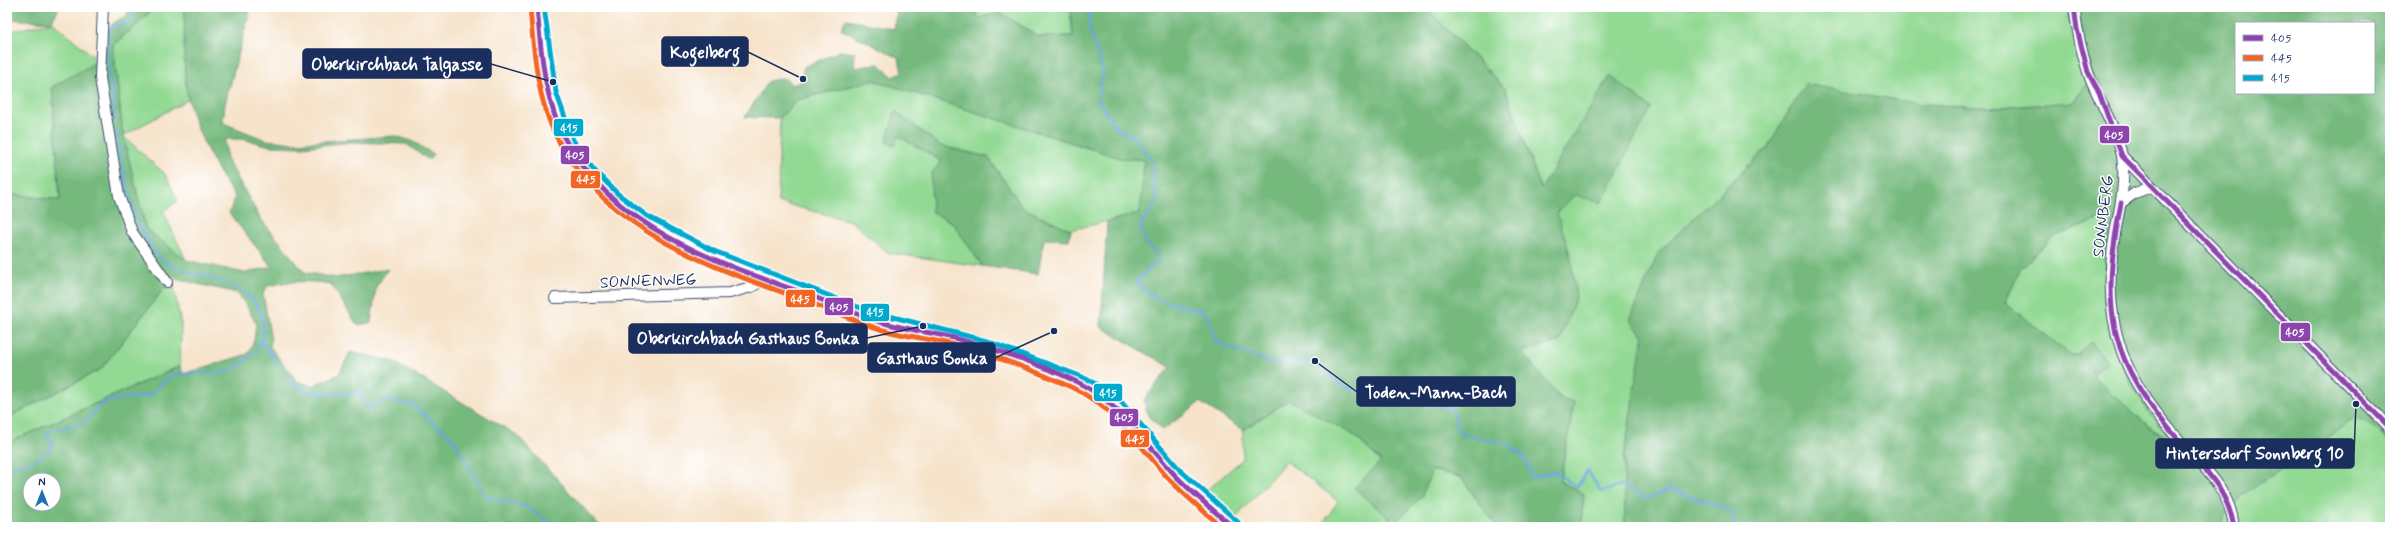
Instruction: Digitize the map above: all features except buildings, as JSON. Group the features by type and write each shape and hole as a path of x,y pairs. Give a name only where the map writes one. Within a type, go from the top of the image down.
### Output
{"street":[{"path":"103,7 100,78 119,196 132,232 167,282"},
{"path":"537,7 541,58 561,130 580,164 607,192 654,230 764,280 881,322 954,339 1003,354 1060,374 1091,389 1118,408 1182,482 1233,527"},
{"path":"2074,7 2077,29 2088,72 2099,92 2122,156"},
{"name":"SONNBERG","path":"2122,156 2390,428"},
{"name":"SONNBERG","path":"2122,156 2123,185 2110,270 2110,300 2113,325 2122,353 2134,379 2148,401 2215,479 2227,496 2234,527"},
{"path":"2121,203 2151,187"},
{"name":"SONNENWEG","path":"555,298 730,293 751,287 764,280"}],"green space":[{"path":"7,7 59,7 52,22 7,19"},
{"path":"126,7 154,7 138,24 113,45 123,135 146,229 186,260 244,273 272,267 229,213 235,197 211,158 193,116 185,76 185,7 251,7 225,104 223,123 266,140 295,143 395,136 412,141 433,154 429,160 406,144 352,142 303,147 271,146 242,139 225,139 227,159 260,218 304,272 336,278 388,269 376,287 371,323 357,325 331,284 299,282 268,286 263,293 271,340 270,347 297,381 312,386 339,374 350,352 392,361 517,435 601,527 7,527 7,443 180,366 183,374 248,354 254,341 256,324 247,306 237,293 172,278 101,369 7,418 7,194 60,200 52,87 98,61 103,38 109,28 119,19 128,15"},
{"path":"154,7 185,7 186,87 189,99 123,136 113,45 138,24"},
{"path":"898,7 975,7 978,18 1001,13 1039,37 1073,36 1070,7 1425,7 1505,88 1541,189 1610,76 1651,108 1601,203 1575,195 1557,213 1571,258 1576,296 1560,341 1522,352 1559,397 1574,402 1560,481 1584,494 1581,527 1501,527 1495,524 1461,477 1432,470 1422,496 1395,523 1354,488 1381,461 1354,435 1289,400 1243,430 1200,402 1163,430 1148,416 1144,400 1170,367 1101,327 1107,222 1140,213 1144,160 1120,158 873,80 797,100 780,118 745,117 768,81 785,78 792,85 801,82 804,67 840,51 855,53 854,68 879,64 893,77 902,73 899,58 841,29 846,19 894,29"},
{"path":"975,7 1070,7 1073,36 1039,37 1001,13 978,18"},
{"path":"1425,7 2065,7 2089,82 2073,102 1998,108 1921,104 1805,85 1767,148 1658,253 1624,456 1625,527 1581,527 1584,494 1560,481 1574,402 1559,397 1522,352 1571,258 1557,213 1575,195 1651,108 1610,77 1541,189 1505,88"},
{"path":"2065,7 2390,7 2390,442 2370,424 2354,419 2242,496 2223,516 2222,527 1625,527 1624,456 1643,336 1630,320 1658,253 1767,148 1805,84 1921,104 1998,108 2073,102 2089,82","holes":["2112,215 2106,286 2107,307 2116,349 2137,394 2152,417 2175,441 2152,429 2095,378 2092,370 2093,369 2096,372 2108,361 2090,342 2079,353 2080,355 2071,355 2005,303 2020,269 2053,237"]},
{"path":"52,22 99,61 52,87 60,200 7,194 7,32"},
{"path":"873,80 1120,158 1144,160 1141,213 1071,230 1023,208 988,157 941,146 895,112 898,135 942,161 933,212 953,223 982,266 889,253 851,221 778,202 780,118 797,100"},
{"path":"895,111 941,146 988,157 1023,208 1071,230 1069,240 1044,239 1038,274 982,266 953,223 932,212 931,174 942,161 898,136 895,145 886,142"},
{"path":"123,136 165,174 178,201 163,211 186,260 146,229"},
{"path":"2112,215 2105,262 2105,299 2176,442 2156,430 2115,399 2095,378 2092,370 2093,368 2081,355 2071,355 2005,303 2020,269 2053,237"},
{"path":"172,278 181,325 180,366 7,443 7,418 101,369"},
{"path":"1289,399 1354,435 1381,462 1395,523 1422,496 1431,470 1461,477 1495,524 1501,527 1321,527 1338,501 1286,461 1235,519 1206,491 1243,459 1243,430"},
{"path":"2354,419 2370,424 2390,442 2390,527 2222,527 2223,516 2242,496"}],"waterway":[{"path":"115,120 108,63 108,31 111,28 131,20 132,7"},
{"path":"1089,7 1089,28 1103,71 1098,100 1118,130 1135,138 1152,161 1156,205 1140,225 1145,241 1160,258 1136,282 1154,298 1206,313 1217,343 1272,363 1315,361 1343,386 1370,394 1383,405 1416,403 1452,408 1460,434 1506,443 1525,458 1532,477 1555,472 1577,487 1588,471 1601,492 1623,485 1647,499 1669,489 1731,510 1734,526 1758,527"},
{"path":"7,466 26,464 38,459 53,446 47,432 81,423 89,418 98,407 105,403 119,399 149,395 166,380 179,374 218,373 232,369 253,354 262,338 263,331 261,314 254,301 243,291 229,284 167,264 153,249 143,233 132,205 116,132"},
{"path":"261,339 279,367"},
{"path":"286,377 293,385 310,392 320,394 360,392 367,408 387,400 413,405 453,439 486,497 525,506 558,527"}],"transit line":[{"name":"405","path":"537,7 542,59 548,94 559,127 567,143 588,173 613,199 641,220 672,239 705,255 862,316 908,329 954,338 985,347 1032,363 1077,382 1092,390 1118,411 1174,474 1233,527"},
{"name":"415","path":"544,7 556,92 573,140 593,169 618,194 647,216 714,251 866,310 987,341 1080,376 1096,384 1122,403 1180,470 1238,522"},
{"name":"405","path":"2074,7 2077,29 2088,72 2099,92 2122,156 2390,428"},
{"name":"445","path":"530,8 538,79 547,114 554,131 562,147 583,177 609,203 637,225 668,244 735,275 863,323 883,330 951,344 982,353 1029,369 1073,388 1088,396 1114,416 1173,484 1222,527"},
{"name":"405","path":"2121,203 2111,275 2112,306 2116,334 2125,361 2139,388 2159,416 2201,464 2222,493 2231,514 2234,527"}],"place":[{"name":"Kogelberg","path":"803,79"},
{"name":"Oberkirchbach Talgasse","path":"553,82"},
{"name":"Oberkirchbach Gasthaus Bonka","path":"923,326"},
{"name":"Gasthaus Bonka","path":"1054,331"},
{"name":"Toden-Mann-Bach","path":"1315,361"},
{"name":"Hintersdorf Sonnberg 10","path":"2356,404"}]}
